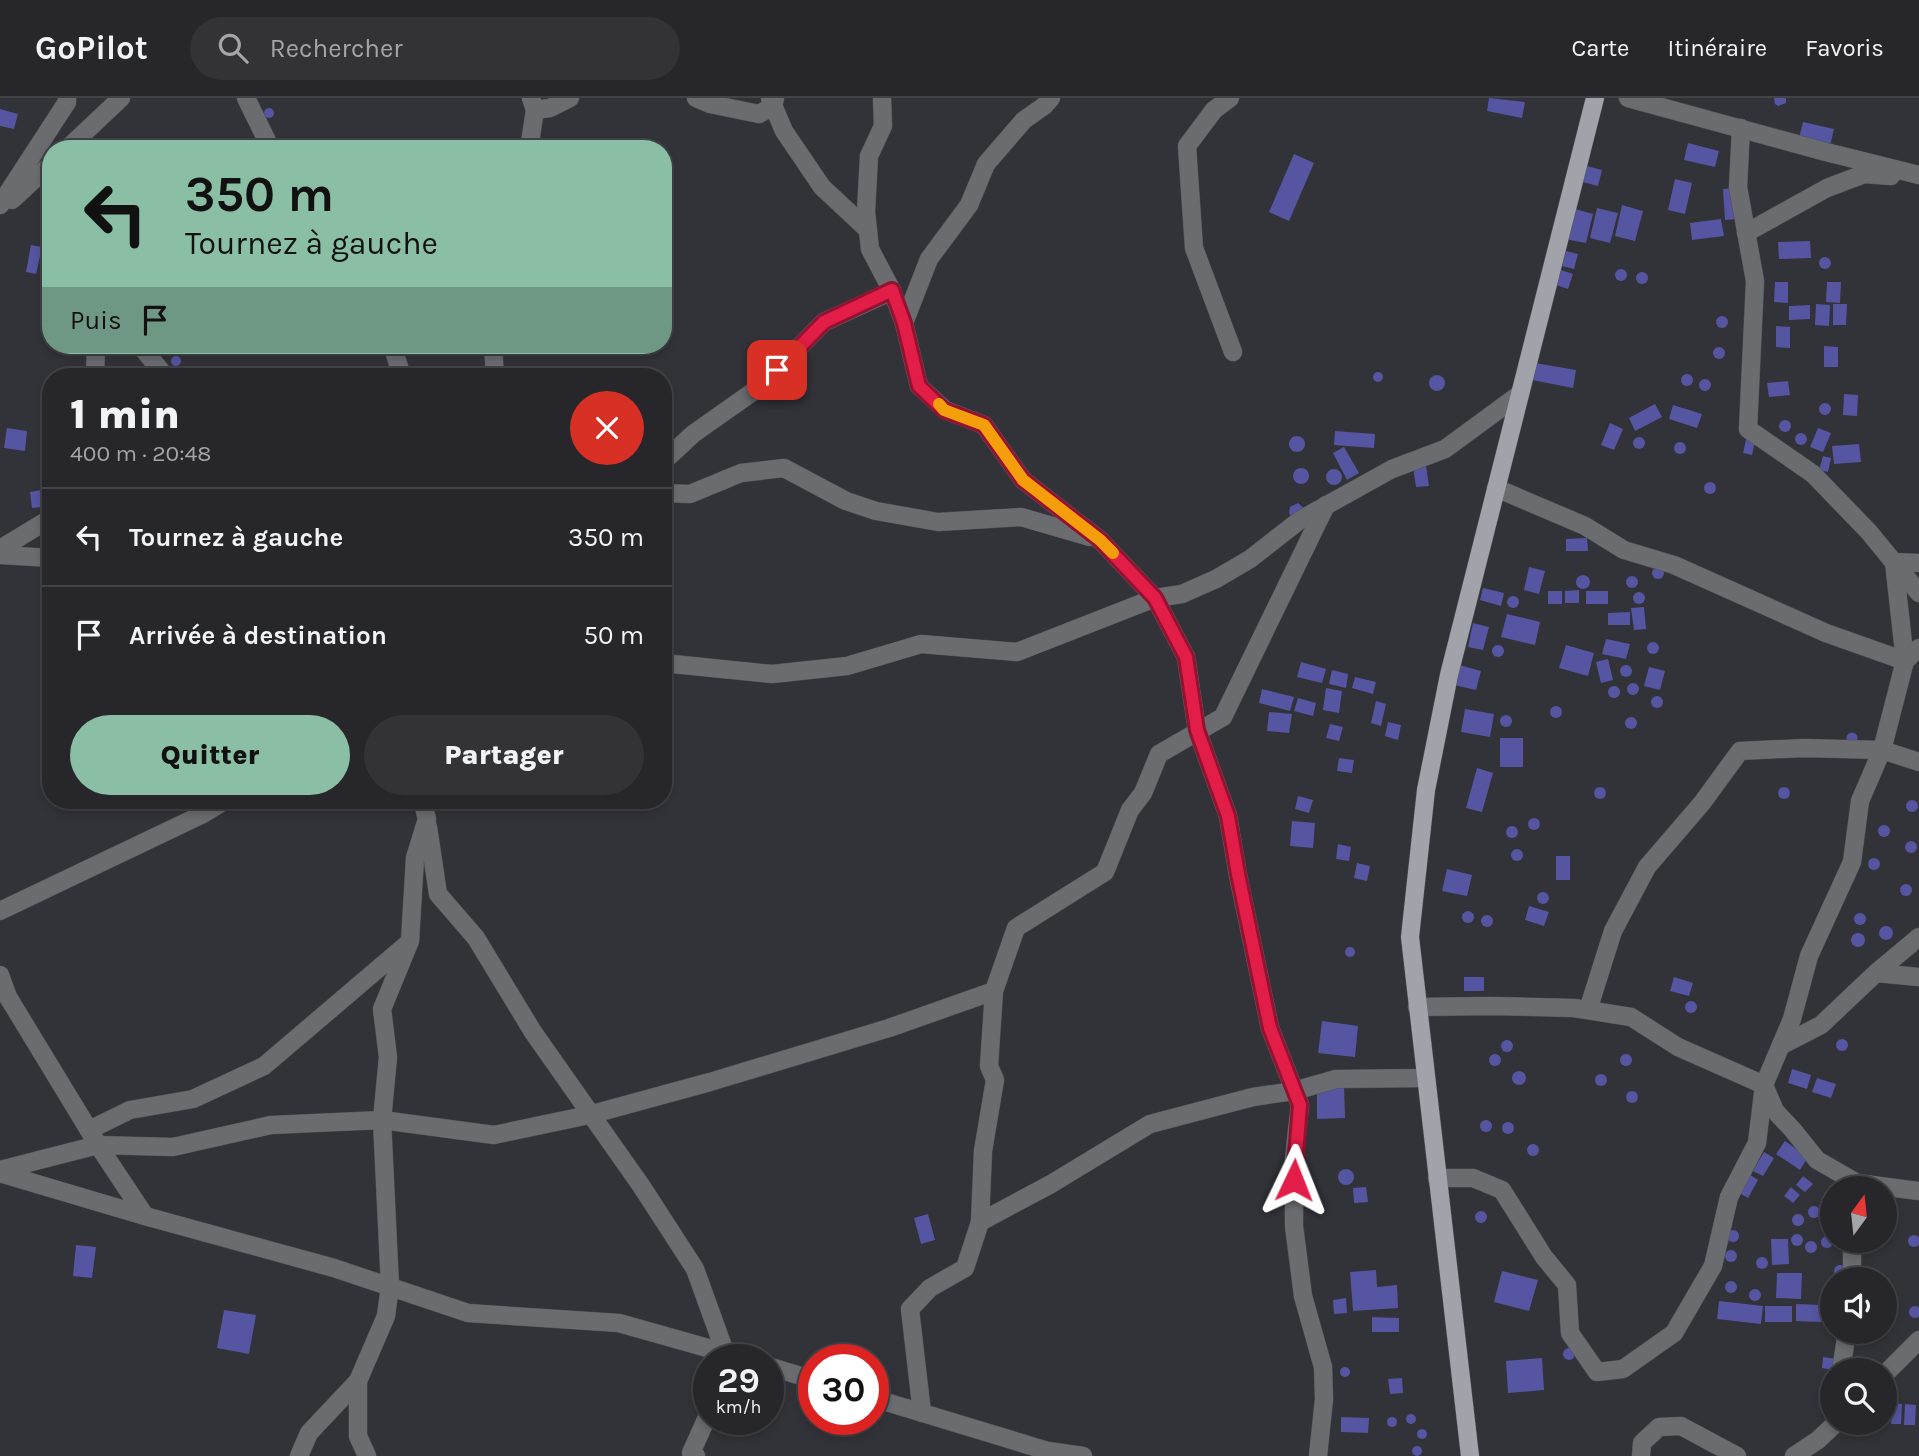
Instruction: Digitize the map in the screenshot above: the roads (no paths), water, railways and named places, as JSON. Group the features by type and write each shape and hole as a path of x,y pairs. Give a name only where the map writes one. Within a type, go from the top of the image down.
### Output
{"main road":[{"path":"1470,1456 1410,937 1426,790 1449,675 1595,98"}],"street":[{"path":"42,140 67,98"},
{"path":"78,140 121,98"},
{"path":"246,98 267,140"},
{"path":"529,140 533,104 550,108 570,98"},
{"path":"696,98 710,104 759,114 773,101 784,131 822,187 868,230"},
{"path":"882,98 883,126 869,156 866,212 870,249 892,290 904,323 919,386 944,410 984,425 1023,480 1100,540 1155,598 1186,657 1197,730 1228,816 1270,1028 1300,1105 1294,1158 1294,1226 1303,1296 1323,1367 1324,1399 1318,1456"},
{"path":"904,323 929,258 969,205 986,164 1024,120 1051,98"},
{"path":"1230,98 1214,110 1186,146 1194,248 1233,352"},
{"path":"1628,98 1919,176"},
{"path":"1741,128 1738,187 1755,281 1748,429 1813,474 1869,532 1919,593"},
{"path":"0,205 42,140"},
{"path":"0,211 42,172"},
{"path":"1746,233 1827,188 1864,174 1919,176"},
{"path":"672,453 693,433 761,386 824,322 892,290"},
{"path":"147,354 159,368"},
{"path":"672,664 772,674 847,666 921,644 1017,652 1155,598 1182,594 1216,579 1250,559 1300,520 1326,505 1392,469 1445,449 1520,394"},
{"path":"672,493 690,494 741,473 784,468 846,501 876,512 938,522 1021,517 1100,540"},
{"path":"1496,488 1585,526 1624,550 1674,565 1826,633 1905,661"},
{"path":"922,1413 910,1310 930,1288 965,1268 980,1222 983,1151 996,1080 989,1066 994,991 1016,928 1105,872 1130,810 1143,793 1159,754 1223,717 1326,505"},
{"path":"0,552 42,524"},
{"path":"0,552 42,557"},
{"path":"1894,562 1919,562"},
{"path":"1437,1178 1474,1178 1502,1190 1544,1257 1567,1285 1570,1333 1597,1372 1623,1369 1674,1333 1713,1266 1729,1196 1757,1143 1764,1085 1792,1019 1809,956 1852,862 1860,801 1882,750 1905,661 1894,562"},
{"path":"1905,661 1919,648"},
{"path":"1588,1010 1613,931 1647,867 1702,803 1740,751 1803,748 1882,750 1919,762"},
{"path":"0,911 212,809"},
{"path":"424,809 438,894 476,938 533,1032 642,1187 695,1269 719,1344"},
{"path":"299,1456 309,1433 358,1381 386,1315 390,1286 382,1120 388,1057 382,1009 410,942 415,858 428,809"},
{"path":"1782,1045 1821,1026 1876,973 1919,937"},
{"path":"0,1171 93,1138 130,1110 193,1099 264,1066 410,942"},
{"path":"1876,973 1919,978"},
{"path":"0,975 8,997 93,1138 145,1216"},
{"path":"93,1138 173,1147 271,1125 382,1120 494,1135 589,1115 710,1082 889,1028 994,991"},
{"path":"1417,1007 1490,1006 1588,1010 1631,1017 1678,1047 1764,1085 1775,1111 1816,1160 1834,1176"},
{"path":"980,1222 1051,1184 1150,1124 1336,1079 1425,1079"},
{"path":"0,1171 145,1216 334,1268 468,1313 619,1323 693,1346"},
{"path":"1897,1188 1919,1191"},
{"path":"1897,1362 1919,1340"},
{"path":"358,1381 358,1436 367,1456"},
{"path":"889,1403 1048,1451 1083,1456"},
{"path":"1641,1456 1642,1443 1659,1427 1681,1426 1737,1456"},
{"path":"692,1455 700,1435"},
{"path":"1794,1456 1821,1435"}]}
